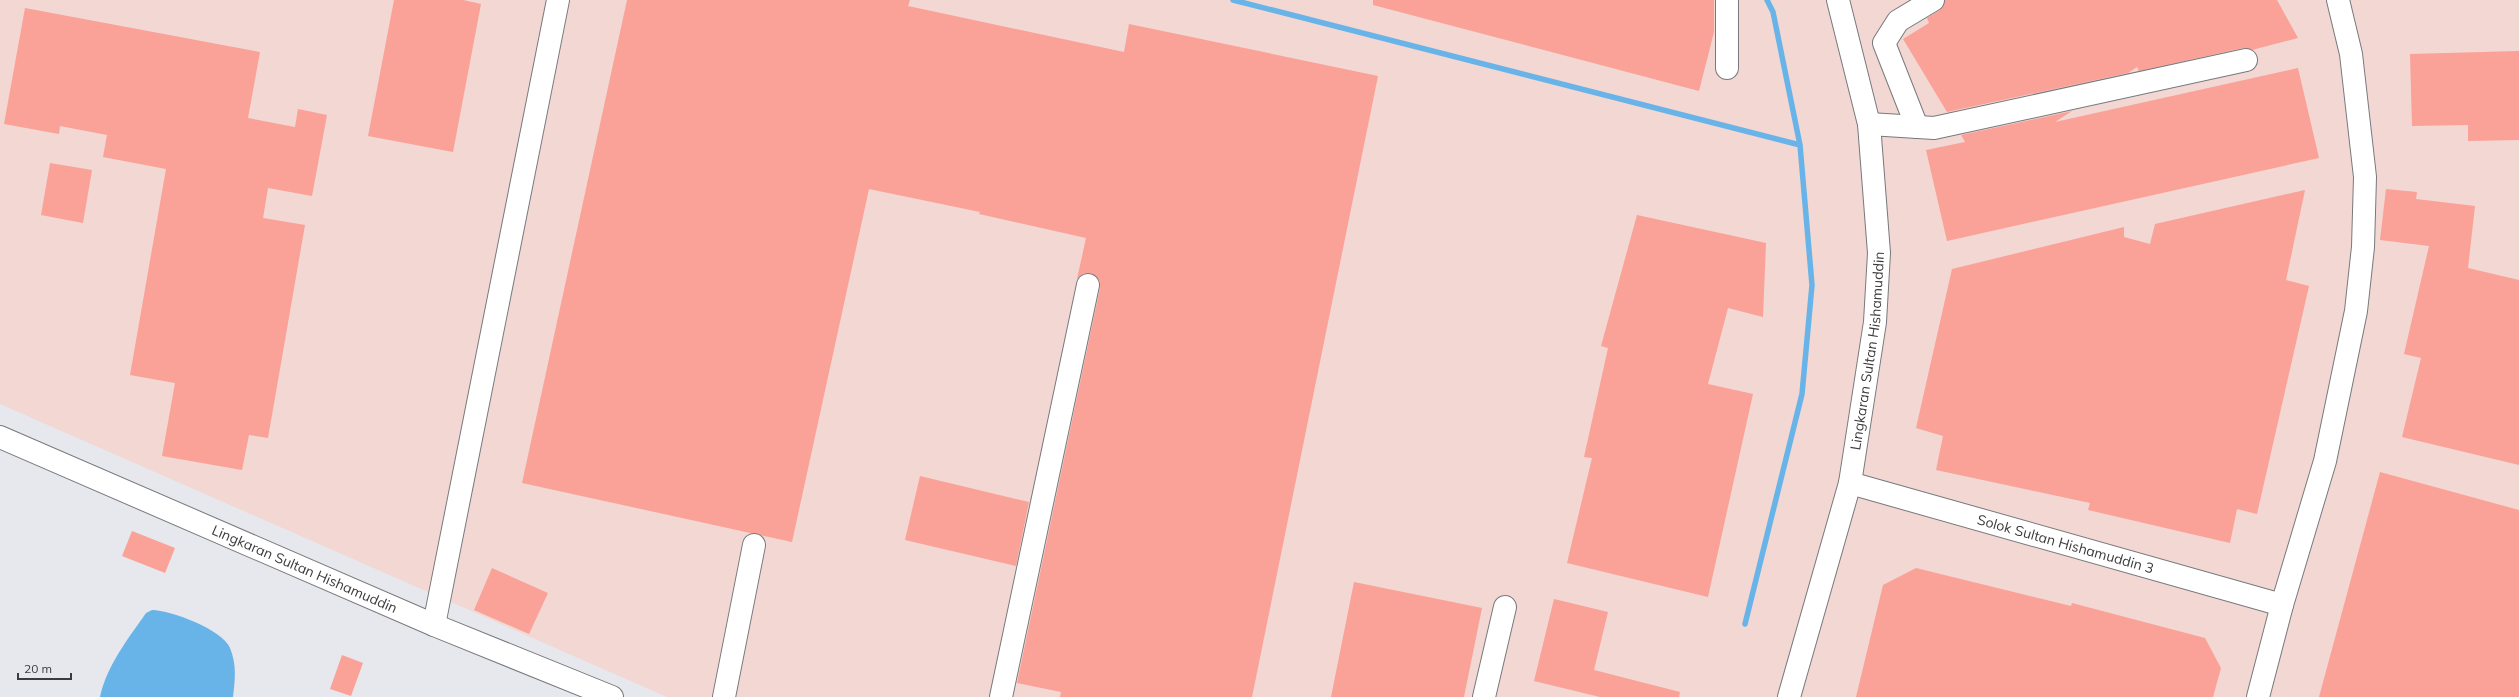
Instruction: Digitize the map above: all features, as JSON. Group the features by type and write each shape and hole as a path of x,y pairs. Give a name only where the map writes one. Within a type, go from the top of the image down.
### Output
{"street":[{"path":"434,625 558,0"},
{"path":"1727,0 1727,68"},
{"name":"Lingkaran Sultan Hishamuddin","path":"1788,697 1850,483 1875,322 1879,254 1869,124 1838,0"},
{"path":"1917,127 1884,43 1898,21 1933,0"},
{"path":"2258,697 2282,605 2324,461 2356,312 2363,247 2365,177 2351,54 2338,0"},
{"path":"1869,124 1934,128 2246,60"},
{"path":"1001,697 1088,285"},
{"name":"Lingkaran Sultan Hishamuddin","path":"0,437 434,625 612,697"},
{"name":"Solok Sultan Hishamuddin 3","path":"1850,483 2282,605"},
{"path":"724,697 754,545"},
{"path":"1484,697 1505,607"}],"shaded area":[{"path":"0,0 2519,0 2519,697 667,697 0,404"}],"water":[{"path":"152,610 171,613 196,622 218,634 225,641 230,648 235,666 233,697 100,697 103,685 113,663 146,613"}],"building":[{"path":"394,0 463,0 481,4 453,152 368,136"},
{"path":"627,0 910,0 908,6 1124,52 1129,24 1378,76 1252,697 1060,697 1061,692 1017,683 1100,288 1100,281 1091,273 1084,273 1077,279 1086,238 979,214 980,212 869,189 792,542 522,483"},
{"path":"1373,0 1714,0 1714,32 1699,91 1373,5"},
{"path":"1945,0 2277,0 2298,38 2252,50 2243,48 2139,71 2137,67 2128,73 1947,112 1903,39 1929,23 1927,18 1940,10"},
{"path":"25,8 260,52 248,118 295,127 298,109 327,115 312,196 268,188 263,218 305,225 268,438 249,435 242,470 162,456 175,383 130,375 166,169 103,157 107,135 60,126 59,134 4,124"},
{"path":"2519,51 2519,140 2468,141 2468,125 2412,126 2410,54"},
{"path":"2298,68 2319,158 1947,241 1926,150 1965,142 1961,135 2072,111 2055,122"},
{"path":"50,163 92,170 83,223 41,215"},
{"path":"2386,189 2417,192 2416,199 2475,206 2468,268 2519,280 2519,465 2402,437 2421,358 2404,354 2429,246 2380,240"},
{"path":"2305,190 2286,280 2309,286 2257,514 2237,509 2230,543 2088,510 2090,503 1936,470 1943,436 1916,428 1952,269 2124,227 2124,237 2150,244 2155,224"},
{"path":"1637,215 1766,243 1763,317 1728,308 1708,384 1753,394 1708,597 1567,563 1592,458 1584,457 1608,348 1601,346"},
{"path":"2380,472 2519,510 2519,697 2319,697"},
{"path":"920,476 1029,502 1016,566 905,540"},
{"path":"132,531 175,548 165,573 122,556"},
{"path":"492,568 548,593 529,634 474,610"},
{"path":"1916,568 2071,606 2072,603 2205,638 2221,668 2213,697 1856,697 1883,585"},
{"path":"1354,582 1482,608 1464,697 1331,697"},
{"path":"1554,599 1608,612 1594,670 1680,692 1679,697 1600,697 1534,681"},
{"path":"342,655 363,663 351,696 330,689"}],"waterway":[{"path":"1233,0 1800,145"},
{"path":"1745,624 1802,394 1812,285 1800,145 1773,12 1767,0"}]}
